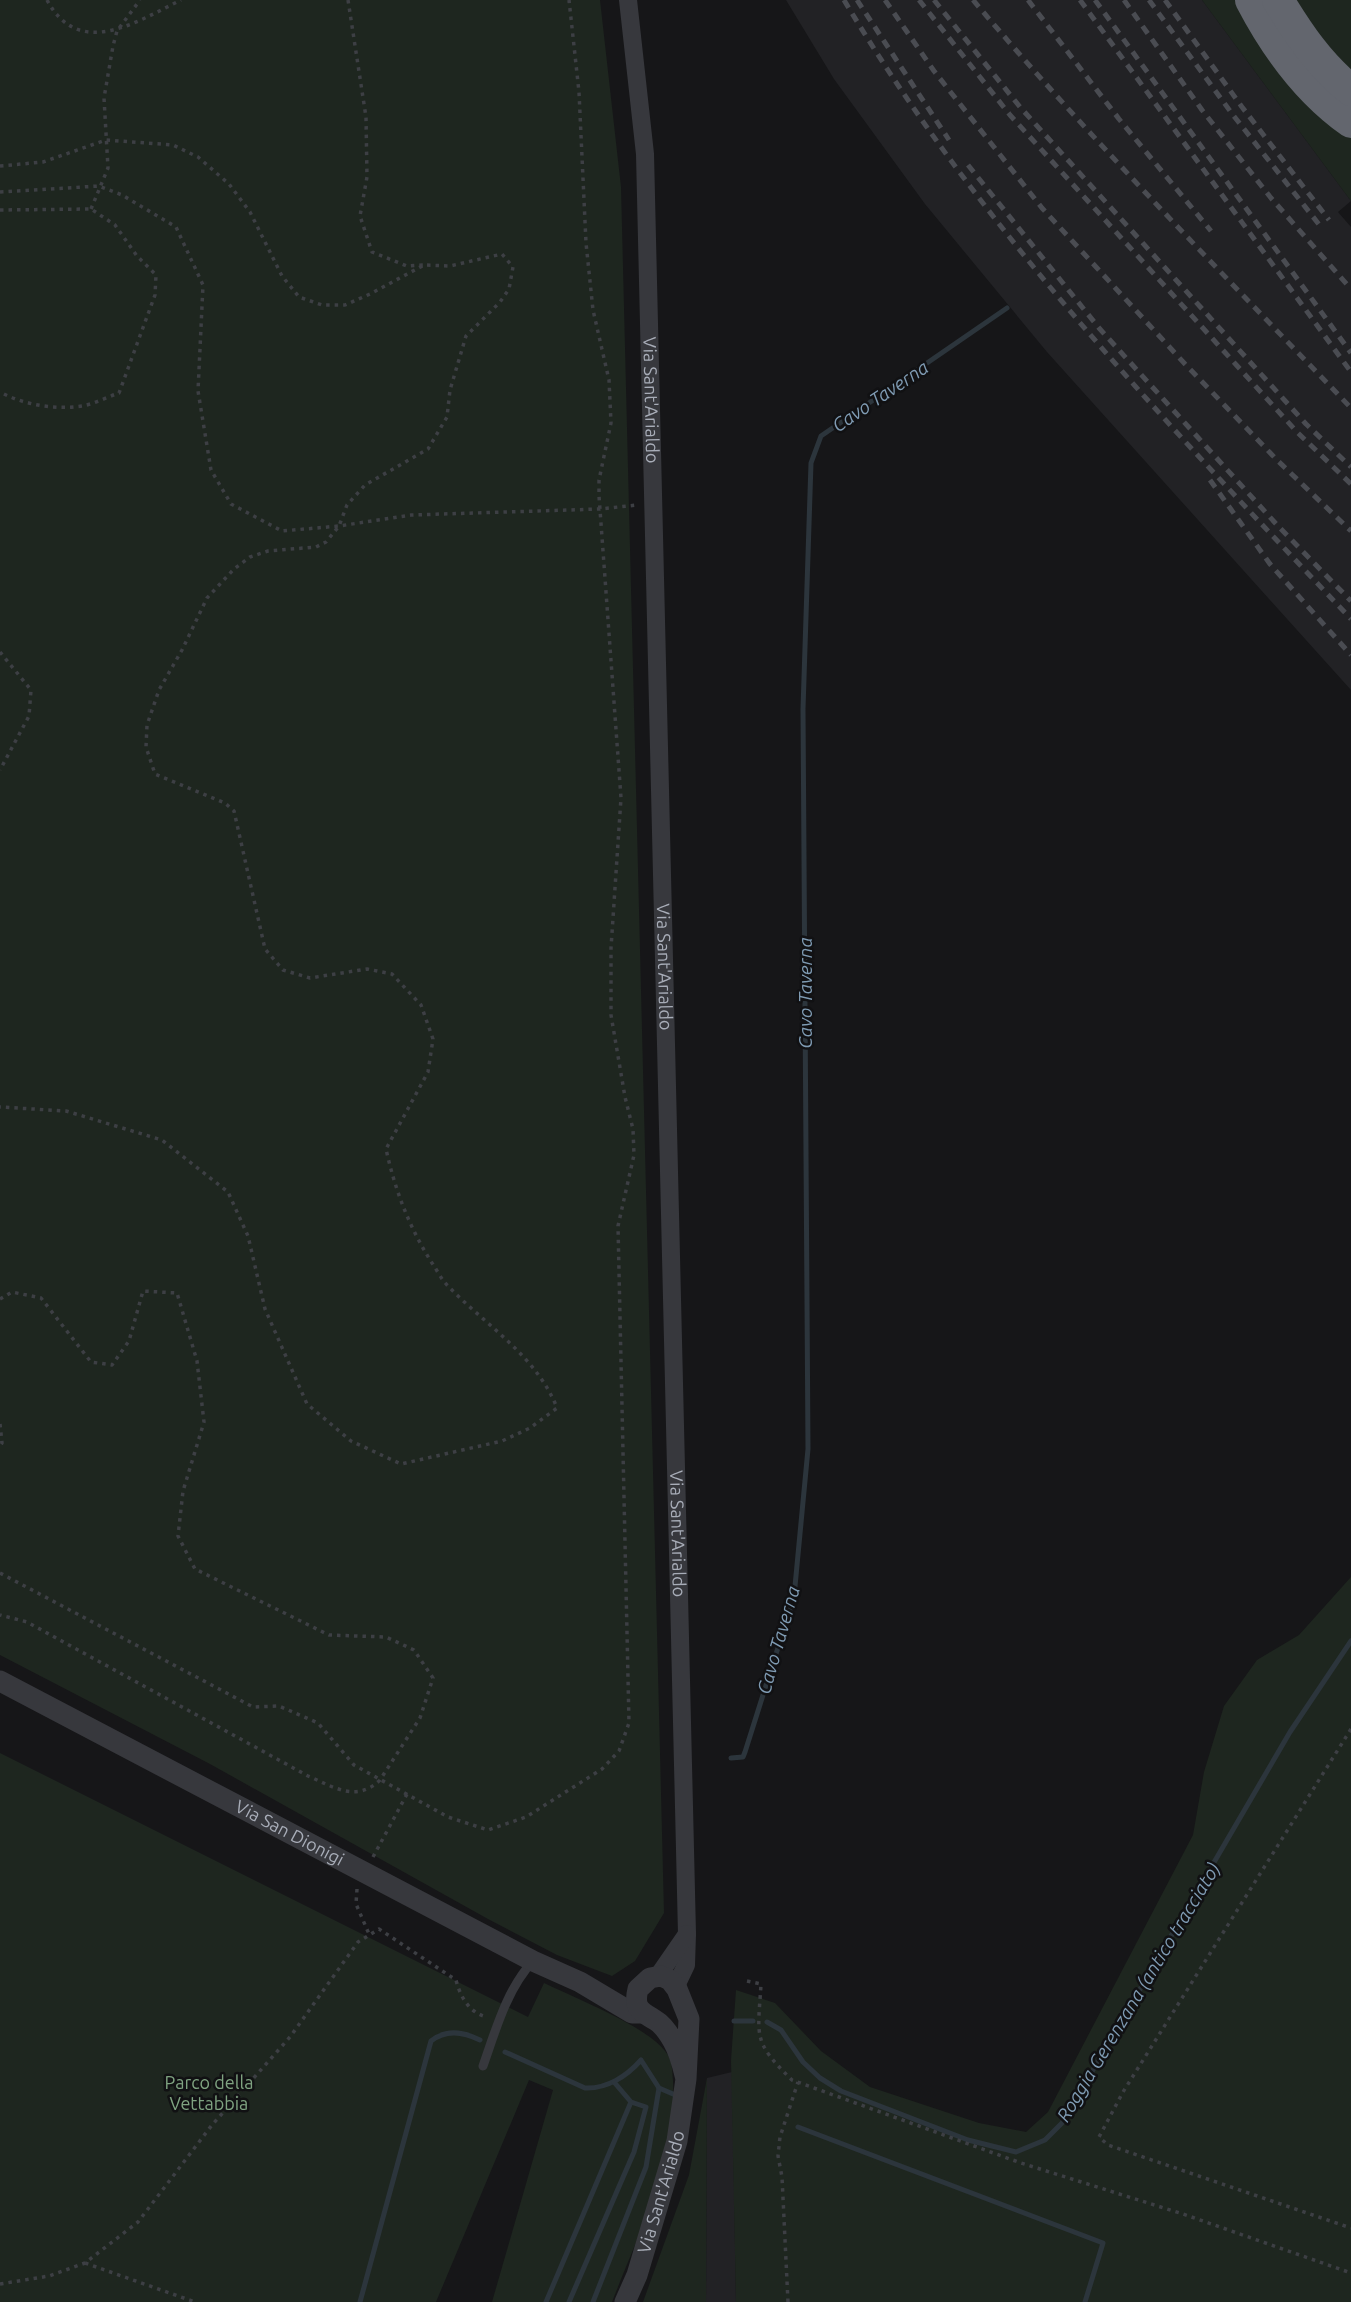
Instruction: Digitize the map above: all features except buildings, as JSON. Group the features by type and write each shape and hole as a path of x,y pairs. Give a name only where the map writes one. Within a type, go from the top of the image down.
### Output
{"highway":[{"path":"1251,0 1291,65 1324,101 1351,122"},
{"path":"1278,0 1295,29 1321,61 1351,90"}],"street":[{"name":"Via Sant'Arialdo","path":"628,0 645,154 687,1934 671,1986 675,2010 667,2017 648,2016"},
{"name":"Via San Dionigi","path":"0,1681 533,1961 580,1982 632,2013 648,2016"},
{"name":"Via Sant'Arialdo","path":"625,2302 637,2275 677,2141 686,2079 689,2019 671,1986 645,1980 638,1989 637,2004 674,2043 686,2079"},
{"name":"Via San Dionigi","path":"580,1982 603,1987 638,1989"}],"lane":[{"path":"484,2066 499,2019 520,1976 533,1961"}],"path":[{"path":"47,0 55,16 83,33 117,31 181,0"},
{"path":"91,209 108,168 104,99 117,31 140,0"},
{"path":"0,1107 66,1111 162,1140 228,1192 248,1236 265,1309 307,1404 351,1441 401,1464 502,1441 530,1428 557,1408 548,1385 506,1337 446,1283 419,1242 395,1189 386,1149 428,1072 433,1039 421,1005 392,974 367,969 310,978 283,970 265,949 234,811 225,803 155,775 146,747 147,725 159,690 207,598 233,569 250,557 268,551 316,547 326,542 340,526 347,505 365,485 428,449 447,417 450,390 467,336 509,289 513,267 502,254 450,267 407,266 372,252 360,216 367,177 366,117 348,0"},
{"path":"0,1573 253,1707 279,1706 318,1723 354,1765 448,1817 488,1830 526,1817 601,1769 620,1751 629,1723 618,1226 634,1155 633,1129 611,1015 611,948 621,798 599,480 611,423 609,380 593,310 586,243 579,92 569,0"},
{"path":"0,166 43,162 106,140 173,145 198,157 229,184 250,212 282,276 299,297 322,305 345,305 424,265"},
{"path":"0,192 99,186 122,195 176,227 203,285 198,391 211,470 231,504 282,531 340,526 411,515 600,509 653,503"},
{"path":"0,210 91,209 116,225 137,256 156,275 155,295 119,393 82,406 52,407 0,392"},
{"path":"0,652 31,690 29,716 0,770"},
{"path":"0,1299 12,1292 41,1298 91,1362 112,1365 129,1341 143,1292 177,1293 197,1361 204,1422 183,1491 178,1536 195,1569 329,1635 386,1637 414,1650 433,1678 420,1718 380,1780 373,1786 347,1793 308,1776 27,1622 0,1615"},
{"path":"0,1424 0,1446"},
{"path":"1351,1729 1123,2092 1099,2137 1108,2145 1351,2228"},
{"path":"371,1860 407,1794"},
{"path":"358,1883 355,1904 369,1934"},
{"path":"0,2284 49,2276 85,2263 138,2222 212,2124 290,2037 358,1942 369,1934 379,1929 390,1936 456,1980 461,1997 480,2015 499,2019"},
{"path":"747,1981 761,1984 758,2036 768,2056 792,2080 1021,2163 1183,2214 1351,2273"},
{"path":"788,2302 782,2177 778,2156 780,2137 798,2082"},
{"path":"85,2263 195,2302"}],"shaded area":[{"path":"786,0 1202,0 1351,201 1338,212 1351,227 1351,690 1047,352 925,204 834,79"},
{"path":"732,2072 736,2302 706,2302 707,2078"}],"green space":[{"path":"0,0 600,0 621,187 664,1913 635,1961 612,1976 557,1955 488,1919 210,1764 0,1655"},
{"path":"1202,0 1351,0 1351,201"},
{"path":"1351,1577 1351,2302 736,2302 731,2060 736,1990 775,2003 821,2051 870,2087 979,2123 1026,2132 1048,2112 1193,1835 1204,1772 1224,1706 1257,1660 1299,1635"},
{"name":"Parco della Vettabbia","path":"0,1753 528,2017 544,1983 609,2013 656,2042 668,2054 672,2065 673,2110 669,2139 654,2194 612,2302 492,2302 553,2090 529,2080 436,2302 0,2302"},
{"path":"707,2078 706,2302 643,2302 689,2175"}],"waterway":[{"name":"Cavo Taverna","path":"731,1758 743,1757 745,1752 794,1597 808,1449 803,709 811,463 821,436 1007,308"},
{"name":"Roggia Gerenzana (antico tracciato)","path":"767,2022 781,2030 803,2062 820,2078 841,2091 968,2140 1016,2152 1045,2140 1062,2123 1290,1732 1351,1641"},
{"name":"Roggia Gerenzana (antico tracciato)","path":"734,2021 753,2021"},
{"name":"Roggia Gerenzana (antico tracciato)","path":"360,2302 431,2041 449,2033 468,2035 480,2040"},
{"path":"505,2052 585,2088 616,2080 641,2060 659,2088 646,2167 593,2302"},
{"path":"569,2302 634,2152 646,2107 631,2102 614,2082"},
{"path":"659,2088 673,2094"},
{"path":"546,2302 631,2102"},
{"path":"798,2127 1103,2243 1085,2302"}],"railway":[{"path":"844,0 898,85 1016,246 1146,399 1351,619"},
{"path":"857,0 949,140"},
{"path":"885,0 934,71 1042,208 1185,364 1277,460 1351,531"},
{"path":"919,0 1010,115 1297,432 1351,484"},
{"path":"934,0 1020,107 1306,424 1351,467"},
{"path":"973,0 1111,156 1351,408"},
{"path":"1028,0 1119,119 1211,231"},
{"path":"1080,0 1351,372"},
{"path":"1095,0 1351,353"},
{"path":"1124,0 1202,110 1271,198 1351,289"},
{"path":"1149,0 1233,115 1321,227"},
{"path":"1165,0 1242,107 1329,220"},
{"path":"968,165 1099,328 1278,526 1351,601"},
{"path":"1210,480 1270,564 1351,655"}]}
